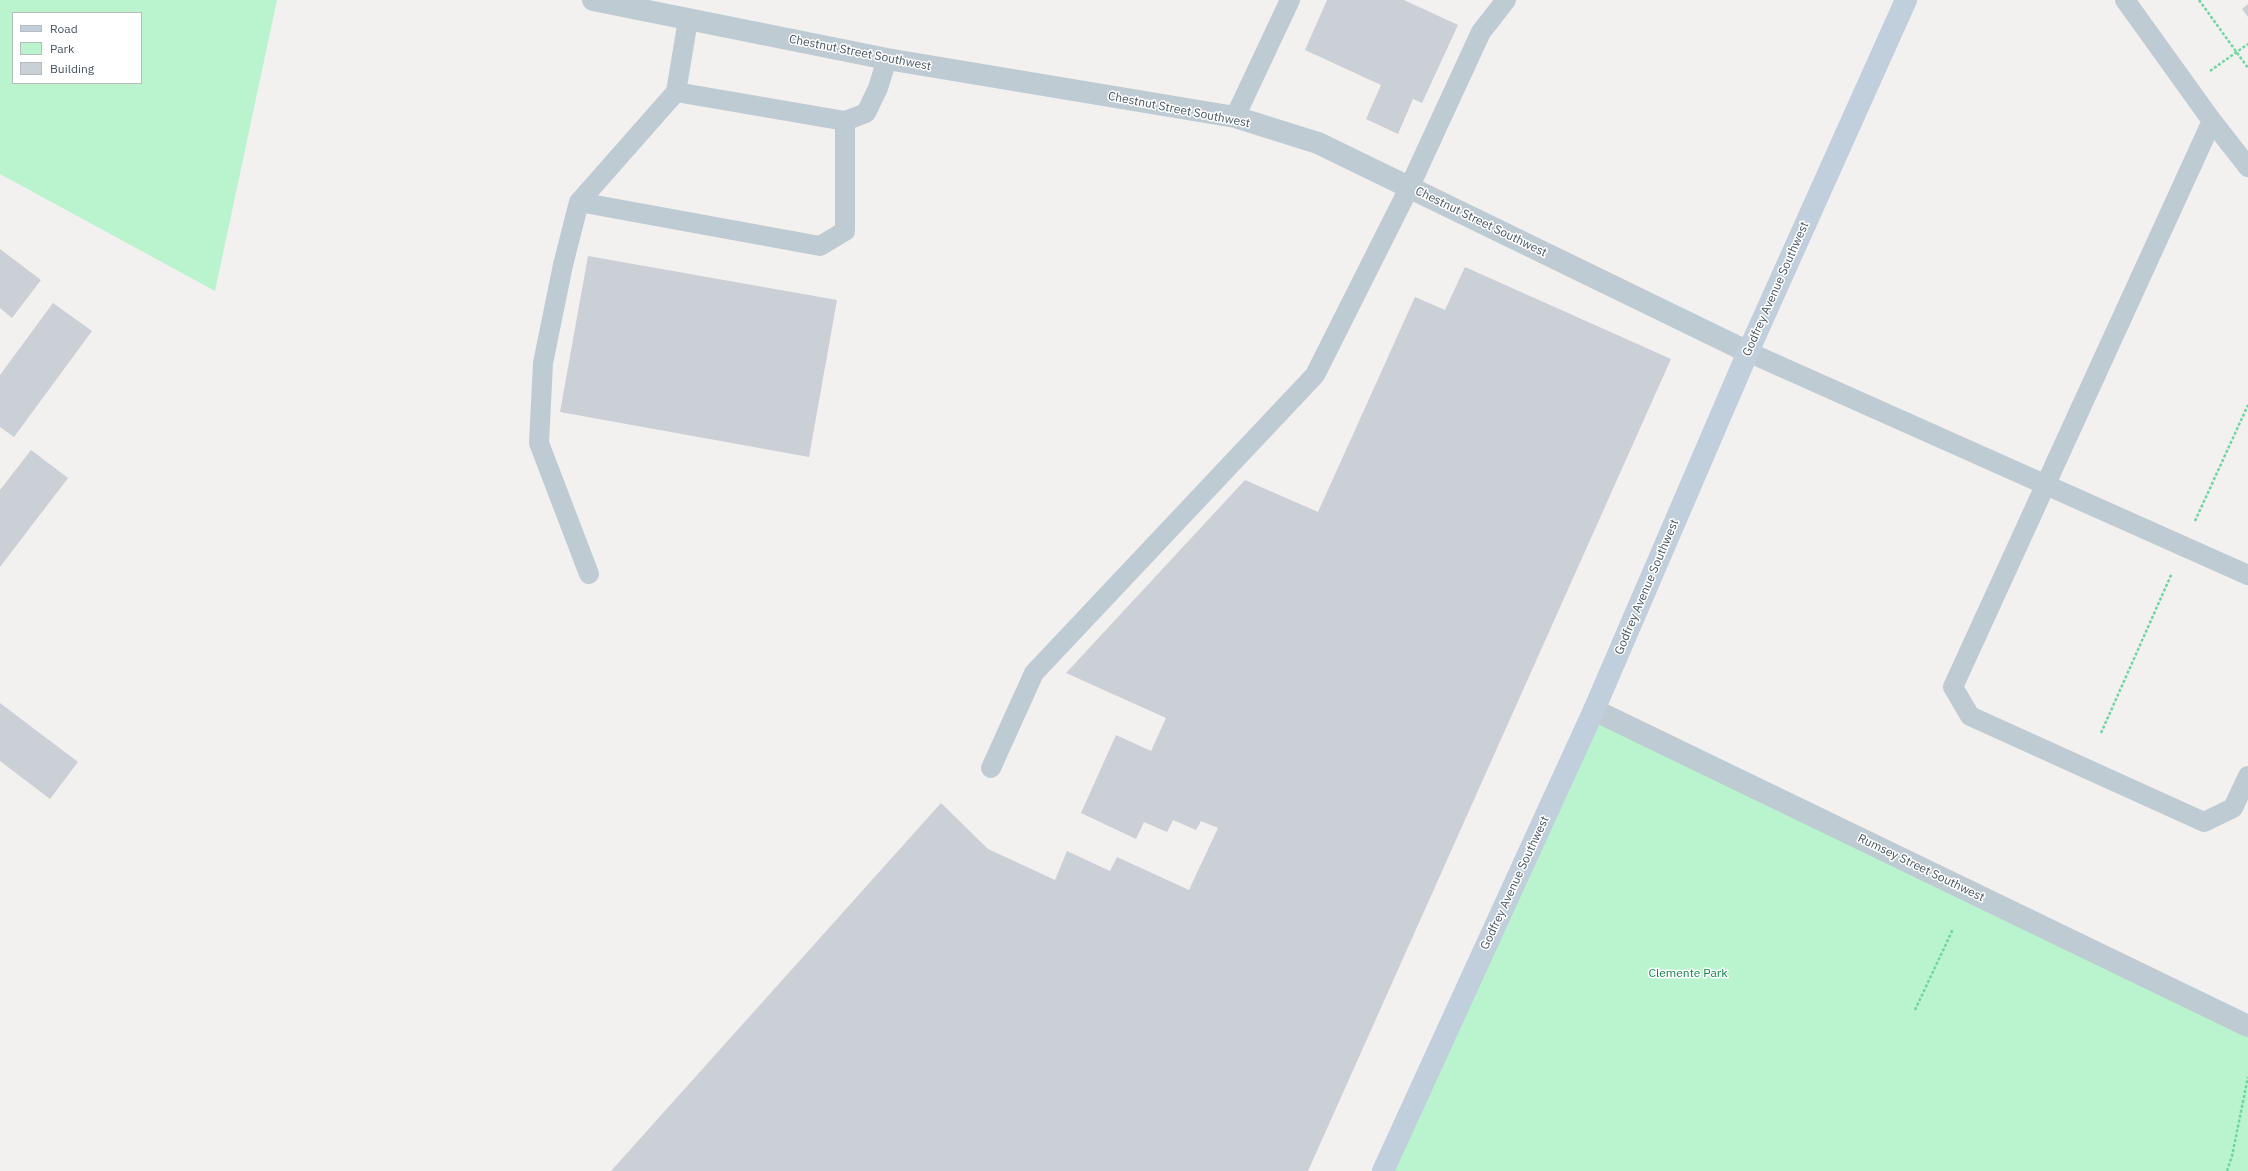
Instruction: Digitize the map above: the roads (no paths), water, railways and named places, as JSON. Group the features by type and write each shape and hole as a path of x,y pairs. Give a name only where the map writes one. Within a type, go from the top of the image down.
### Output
{"main road":[{"name":"Godfrey Avenue Southwest","path":"1383,1171 1594,710 1748,352 1906,0"}],"street":[{"name":"Chestnut Street Southwest","path":"603,1 688,20 887,59 1235,117 1318,143 1748,352"},
{"name":"Rumsey Street Southwest","path":"1594,710 2248,1026"}],"lane":[{"path":"1235,117 1290,0"},
{"path":"991,768 1034,673 1315,375 1409,188 1481,32 1506,0"},
{"path":"2125,0 2212,121 2248,167"},
{"path":"589,574 539,443 543,363 562,265 579,202 676,92 688,20"},
{"path":"676,92 845,121 866,113 878,88 887,59"},
{"path":"579,202 820,246 845,231 845,121"},
{"path":"2212,121 1953,687 1970,716 2204,822 2233,808 2248,776"},
{"path":"1748,352 2045,486 2248,575"}],"park label":[{"name":"Clemente Park","path":"1688,974"}]}
